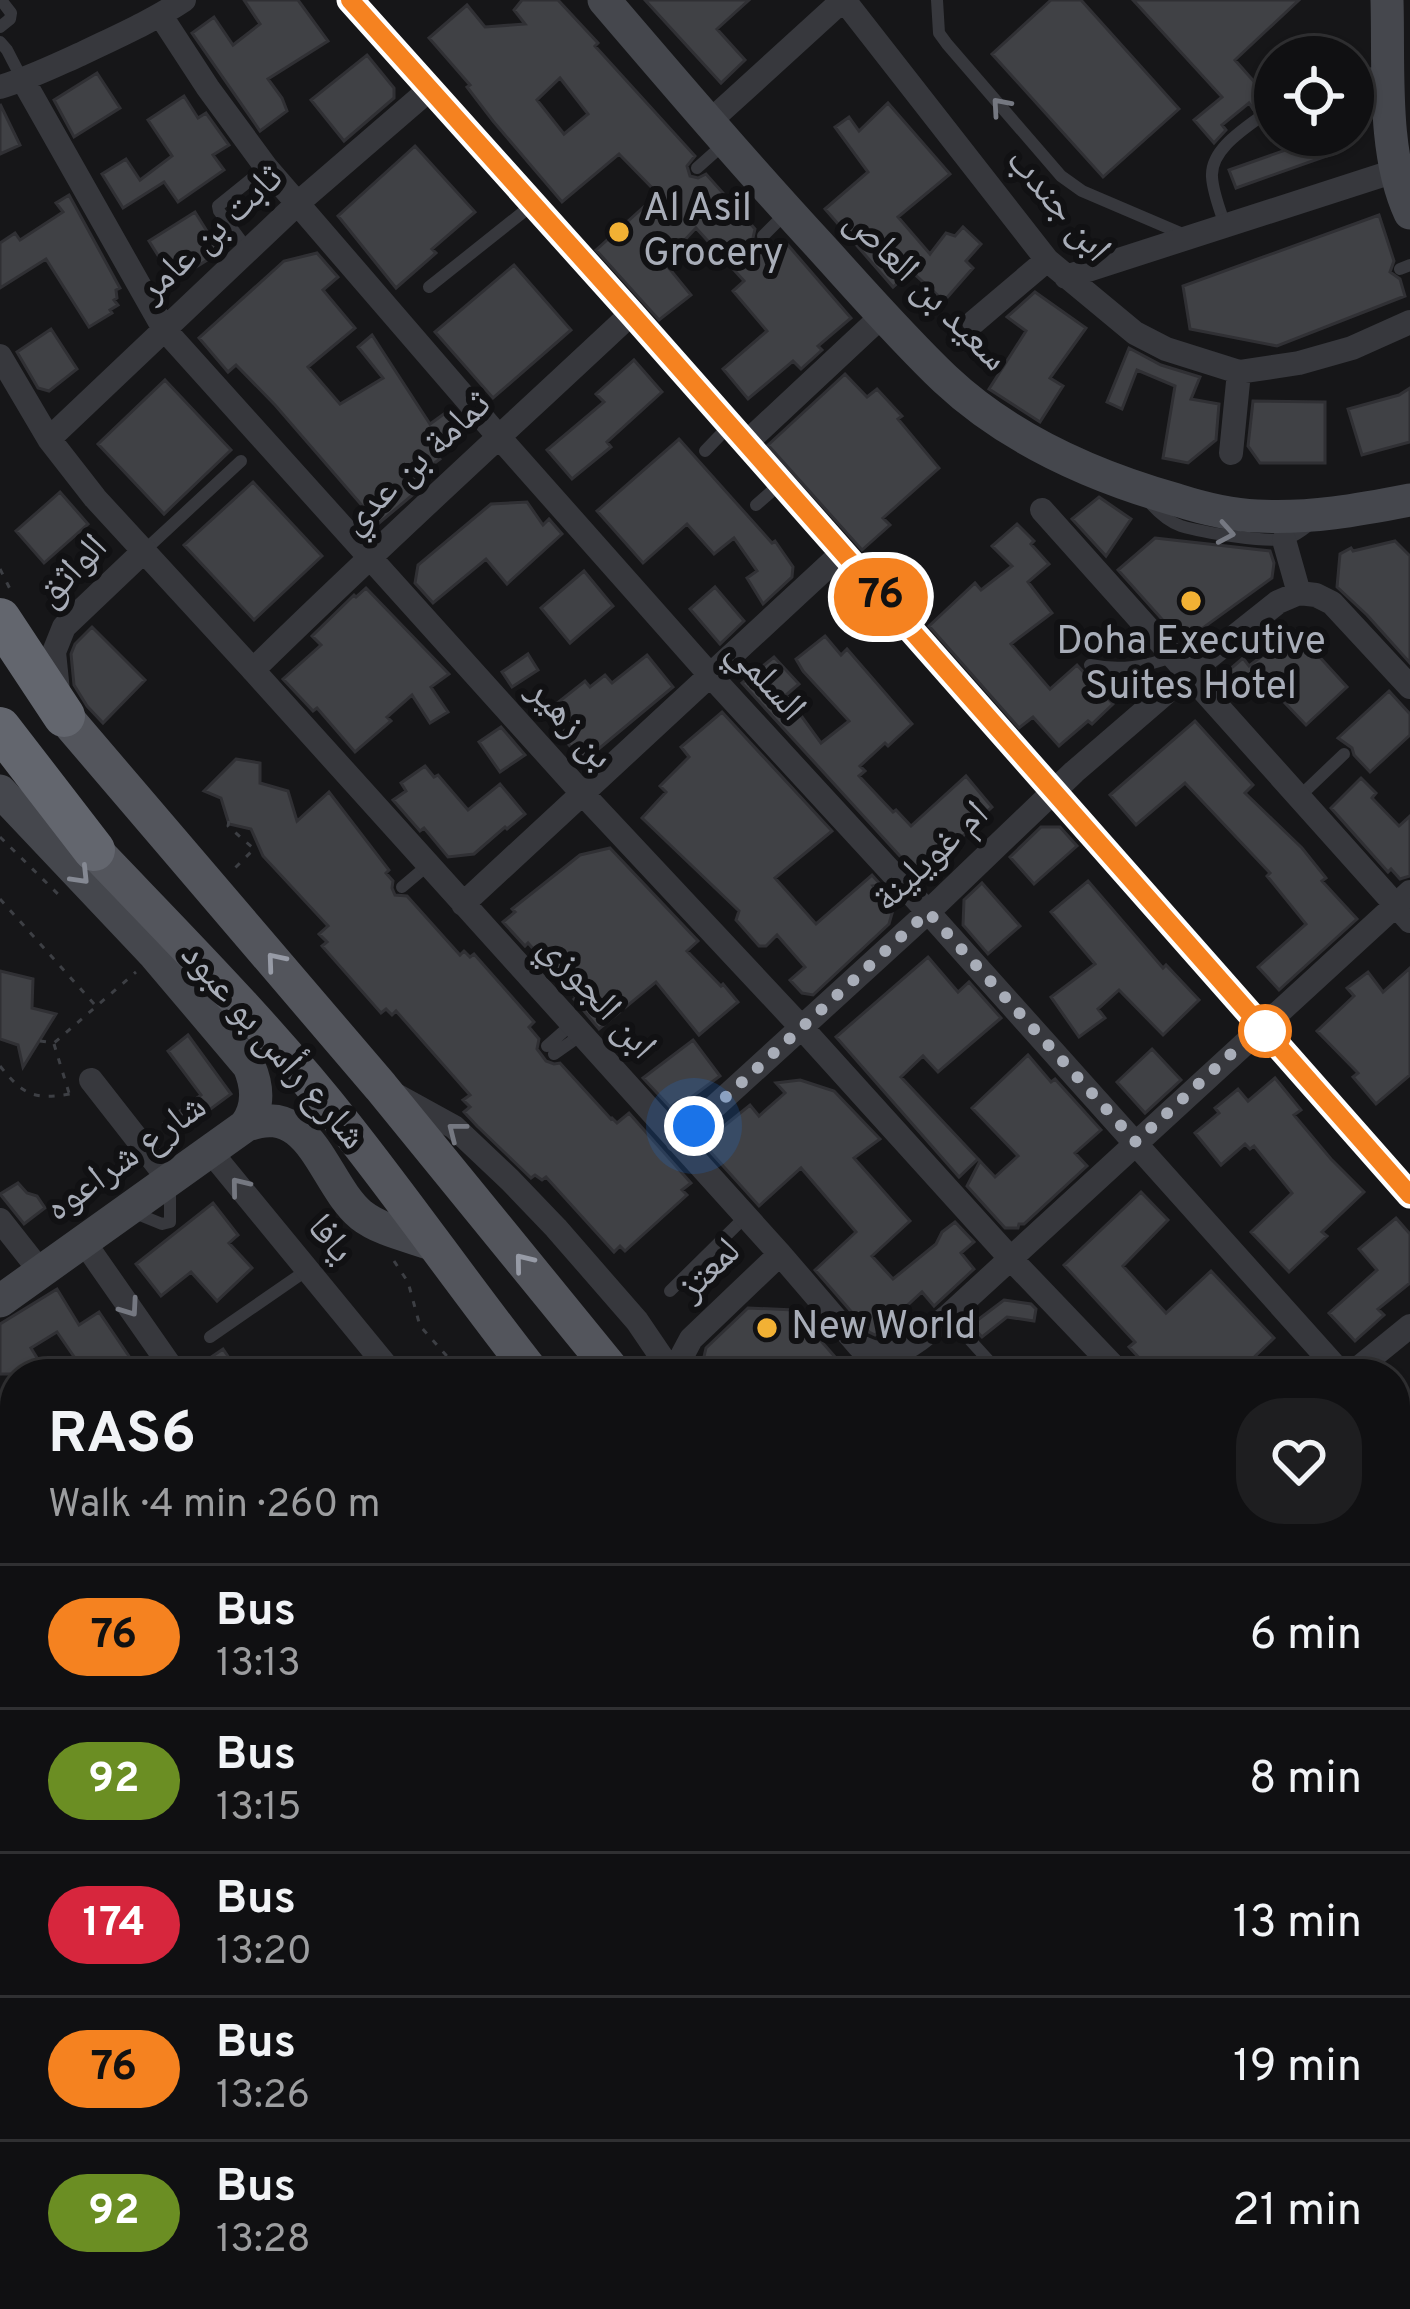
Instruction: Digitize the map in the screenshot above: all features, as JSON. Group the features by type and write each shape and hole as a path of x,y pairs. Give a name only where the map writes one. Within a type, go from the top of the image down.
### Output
{"highway":[{"path":"0,619 64,716"},
{"name":"شارع رأس بو عبود","path":"0,643 64,716"},
{"name":"شارع رأس بو عبود","path":"0,728 94,850"},
{"path":"0,766 94,850"}],"main road":[{"name":"شارع رأس بو عبود","path":"64,716 381,1087 603,1359"},
{"name":"شارع رأس بو عبود","path":"94,850 252,1015 345,1126 521,1359"}],"street":[{"path":"11,83 161,16 184,0"},
{"path":"350,0 1410,1195"},
{"name":"سعيد بن العاص","path":"604,0 883,316 948,381 1008,429 1073,464 1200,507 1251,516 1321,515 1410,500"},
{"path":"717,132 844,0"},
{"name":"ابن جندب","path":"844,0 1056,268 1135,333 1166,349 1240,372 1352,348 1410,322"},
{"path":"1387,0 1395,171 1410,214"},
{"name":"السلمي","path":"161,16 266,167 500,437 710,675 1333,1359"},
{"name":"بن زهير","path":"11,83 164,329 582,794 1011,1259 1110,1346 1115,1359"},
{"name":"ثابت بن عامر","path":"49,439 298,202 430,89"},
{"path":"974,322 1056,268 1190,237 1395,171"},
{"name":"ثمامة بن عدي","path":"253,670 632,314"},
{"path":"738,434 883,316"},
{"name":"ابن الجوزي","path":"0,356 49,439 94,498 860,1346 873,1354 903,1351 948,1316 1261,1026 1405,906"},
{"path":"1231,453 1240,372"},
{"path":"1042,510 1405,906"},
{"path":"1284,540 1299,593 1332,602 1372,660 1410,687"},
{"name":"الواثق","path":"64,716 54,664 60,634 145,550"},
{"path":"463,904 842,553"},
{"name":"ام غويلينة","path":"677,1142 928,912 1183,664 1299,593"},
{"name":"شارع شراعوه","path":"0,791 155,955 249,1066 256,1100 245,1126"},
{"name":"شارع رأس بو عبود","path":"249,1066 303,1135"},
{"path":"92,1080 170,1180"},
{"name":"شارع رأس بو عبود","path":"381,1087 454,1126 556,1228 665,1359"},
{"name":"شارع شراعوه","path":"0,1301 245,1126 278,1121 303,1135"},
{"path":"303,1135 364,1218 432,1244"},
{"name":"يافا","path":"210,1151 381,1359"},
{"path":"0,1220 41,1272"},
{"path":"84,1242 166,1359"},
{"name":"لمعتز","path":"681,1359 691,1339 780,1254"},
{"path":"1367,1359 1410,1326"},
{"name":"لمعتز","path":"650,1339 691,1339"}],"lane":[{"path":"0,27 11,13 1,0"},
{"path":"938,0 939,33 1061,176 1082,191 1190,237"},
{"path":"0,42 11,83"},
{"path":"1374,73 1389,71"},
{"path":"1225,226 1212,181 1216,157 1254,123"},
{"path":"697,168 717,132"},
{"path":"248,250 218,206 266,167"},
{"path":"429,287 533,204"},
{"path":"763,236 788,211"},
{"path":"705,451 738,434"},
{"path":"145,550 241,461"},
{"path":"756,505 782,483"},
{"path":"1136,489 1179,525 1265,540 1299,534 1321,515"},
{"path":"1090,665 1109,669 1183,664"},
{"path":"1300,796 1344,754"},
{"path":"401,887 428,865"},
{"path":"551,1050 576,1029"},
{"path":"670,1292 746,1216"},
{"path":"210,1337 307,1270"},
{"path":"948,1316 987,1359"}],"path":[{"path":"214,890 254,849 227,826 229,821"},
{"path":"0,899 96,1007"},
{"path":"40,1041 54,1043 155,955"},
{"path":"54,1043 70,1094"},
{"path":"0,1066 27,1093 43,1098 70,1094 92,1080"}],"building":[{"path":"244,0 298,0 328,41 268,79 287,111 260,131 192,33 214,17 233,45 260,24"},
{"path":"522,0 558,0 695,156 687,166 690,176 706,174 755,229 757,244 769,244 777,253 787,244 851,318 818,346 822,350 801,369 793,361 748,399 723,369 767,331 733,291 744,281 696,228 664,262 691,295 659,320 596,250 658,194 619,154 562,202 429,38 467,5 485,27 525,24 514,10","holes":["560,78 588,114 564,134 537,100"]},
{"path":"645,0 749,0 717,29 745,60 721,83"},
{"path":"1051,0 1081,0 1179,109 1103,177 992,54"},
{"path":"1133,0 1299,0 1261,36 1254,36 1254,42 1235,60 1254,82 1254,108 1249,103 1222,125 1226,130 1214,143 1194,120 1222,97"},
{"path":"367,55 394,88 394,98 344,141 311,100"},
{"path":"97,73 120,108 74,137 54,100"},
{"path":"184,96 198,118 206,113 229,145 213,155 224,170 178,202 164,182 123,208 102,174 126,159 140,180 172,156 148,120"},
{"path":"888,103 950,174 898,217 930,254 946,233 955,236 963,227 981,244 966,261 973,268 944,301 911,271 893,287 825,209 868,172 835,127 849,117 859,131"},
{"path":"0,104 20,145 0,154"},
{"path":"415,146 475,212 396,288 338,216"},
{"path":"1269,156 1327,156 1236,188 1229,170"},
{"path":"69,195 120,288 112,313 89,327 46,259 0,288 0,243 15,233 20,240 63,212 56,203"},
{"path":"195,212 220,252 174,281 149,241"},
{"path":"1379,215 1394,261 1390,272 1400,279 1405,296 1277,346 1190,329 1183,286"},
{"path":"317,253 338,277 323,290 355,328 308,367 340,404 383,378 358,347 372,335 430,424 452,408 466,427 434,449 440,459 408,482 416,492 378,524 275,405 236,365 228,372 199,338 284,261"},
{"path":"514,265 571,330 493,398 435,332"},
{"path":"1035,292 1086,328 1050,378 1063,386 1040,422 989,389 1026,331 1007,317"},
{"path":"51,329 77,369 49,391 38,388 17,352"},
{"path":"1129,348 1161,365 1200,377 1191,399 1219,404 1216,440 1188,463 1163,458 1175,386 1137,370 1122,409 1107,402"},
{"path":"634,360 662,392 607,442 611,447 572,479 547,450 604,402 596,394"},
{"path":"845,374 867,397 877,389 939,468 883,518 890,525 862,550 768,445"},
{"path":"165,380 231,450 164,514 98,444"},
{"path":"1410,388 1410,442 1362,455 1348,409"},
{"path":"1253,401 1325,402 1325,463 1260,463 1248,446"},
{"path":"679,439 775,541 793,567 792,577 763,604 747,578 757,571 734,538 714,554 687,524 643,563 597,511"},
{"path":"253,482 322,556 254,620 184,545"},
{"path":"60,492 88,524 44,563 16,531"},
{"path":"1099,497 1131,519 1106,556 1072,519"},
{"path":"527,502 543,525 549,519 562,534 507,584 486,559 433,603 415,583 418,565 491,504"},
{"path":"1017,524 1049,564 1028,582 1052,613 1011,644 1050,689 1077,665 1113,704 1059,746 1033,717 1019,728 929,626 975,583 981,590 1012,566 992,546"},
{"name":"Doha Executive Suites Hotel","path":"1155,538 1270,551 1272,578 1196,633 1168,626 1118,570"},
{"path":"1395,541 1410,556 1410,663 1337,587 1340,554"},
{"path":"584,571 613,606 570,643 541,608"},
{"path":"715,587 744,621 720,644 690,609"},
{"path":"366,588 449,674 431,687 448,712 430,723 412,695 355,752 317,708 313,711 283,679 321,645 312,636"},
{"path":"92,627 145,680 103,723 74,685 71,654"},
{"path":"1296,630 1347,687 1306,725 1263,680 1237,696 1221,677 1243,658 1249,666"},
{"path":"825,636 841,655 847,649 912,724 860,766 865,771 859,776 893,812 911,826 966,776 992,807 919,877 742,683 774,657 799,684 786,695 821,743 849,721 796,659"},
{"path":"528,654 538,670 512,687 502,672"},
{"path":"647,655 673,687 583,762 556,729 569,719 556,704 585,681 590,687 605,675 612,683"},
{"path":"1389,691 1410,714 1410,735 1370,772 1338,738"},
{"path":"722,712 832,831 775,878 816,924 872,875 881,885 873,886 893,910 889,924 813,995 802,993 790,980 805,967 777,935 766,946 759,946 736,920 739,911 642,818 666,792 660,786 689,757 681,747"},
{"path":"1195,721 1253,785 1245,793 1302,848 1326,878 1322,881 1357,919 1279,990 1258,967 1306,924 1267,876 1270,873 1185,783 1136,825 1110,795"},
{"path":"501,727 525,755 500,772 479,742"},
{"path":"236,759 260,763 260,783 288,791 297,821 329,792 389,870 386,873 395,895 407,896 460,955 464,951 470,957 474,954 534,1022 529,1027 546,1061 560,1063 617,1123 629,1113 691,1183 682,1190 687,1195 625,1251 620,1246 614,1252 546,1177 531,1178 477,1126 464,1112 470,1107 463,1100 470,1095 396,1011 381,1013 322,946 327,942 319,934 328,926 263,856 251,829 229,824 221,798 204,791"},
{"path":"425,766 468,810 500,784 525,814 474,854 448,857 393,800 406,791 401,783"},
{"path":"1361,778 1376,793 1372,798 1399,826 1410,816 1410,876 1400,879 1391,869 1388,872 1331,808"},
{"path":"1041,827 1060,827 1077,846 1034,884 1010,857"},
{"path":"610,848 698,941 687,951 738,1002 699,1035 656,982 599,1029 528,943 525,946 503,922 515,912 512,909 580,855"},
{"path":"1088,881 1163,968 1166,965 1199,1000 1163,1035 1119,990 1098,1009 1105,1018 1079,1037 1051,997 1095,964 1051,912"},
{"path":"982,883 1020,926 988,954 963,925 964,900"},
{"path":"928,957 958,992 969,982 1001,1018 938,1072 923,1056 901,1077 978,1159 959,1177 836,1037"},
{"path":"1410,968 1410,1075 1376,1104 1353,1077 1358,1073 1317,1031 1354,996 1347,988 1368,972 1383,992"},
{"path":"0,971 33,979 32,1008 56,1014 23,1067 18,1045 0,1039"},
{"path":"188,1035 231,1094 174,1136 164,1123 201,1095 168,1051"},
{"path":"693,1040 720,1076 681,1105 678,1101 670,1107 643,1078"},
{"path":"1152,1049 1181,1080 1145,1113 1117,1082"},
{"path":"1028,1055 1101,1130 1075,1153 1087,1166 1024,1224 1005,1228 967,1186 980,1161 995,1177 1018,1156 972,1108"},
{"path":"1275,1078 1301,1110 1294,1115 1364,1192 1289,1272 1251,1232 1292,1193 1254,1146 1250,1149 1245,1144 1221,1165 1195,1133 1238,1089 1248,1101"},
{"path":"800,1080 834,1091 880,1139 854,1158 910,1221 872,1256 893,1279 955,1222 974,1242 961,1253 974,1269 934,1306 922,1292 875,1335 815,1270 856,1232 801,1168 759,1206 706,1147 707,1136 717,1127 719,1130 750,1105 759,1116 785,1093 776,1083"},
{"path":"18,1183 45,1208 24,1224 0,1194"},
{"path":"1141,1192 1168,1220 1123,1266 1166,1313 1211,1271 1274,1338 1252,1359 1140,1359 1129,1347 1135,1342 1064,1265"},
{"path":"213,1203 238,1235 229,1243 252,1268 217,1301 191,1272 161,1296 136,1264"},
{"path":"1396,1218 1410,1234 1410,1283 1378,1309 1384,1315 1355,1341 1329,1313 1377,1270 1359,1249"},
{"path":"57,1289 79,1325 99,1312 131,1359 76,1359 57,1332 31,1348 38,1359 0,1359 0,1324"},
{"path":"1004,1300 1031,1304 1036,1309 1034,1321 1007,1317 982,1337 971,1325"},
{"name":"New World","path":"748,1308 794,1310 837,1359 703,1359 706,1348"},
{"path":"223,1349 230,1359 208,1359"}],"bus line":[{"name":"76","path":"350,0 1410,1195"}],"place":[{"name":"Al Asil Grocery","path":"619,232"},
{"name":"Doha Executive Suites Hotel","path":"1191,601"},
{"name":"New World","path":"767,1328"}],"route":[{"path":"694,1126 928,912 1136,1142 1261,1026 1265,1031"}]}
